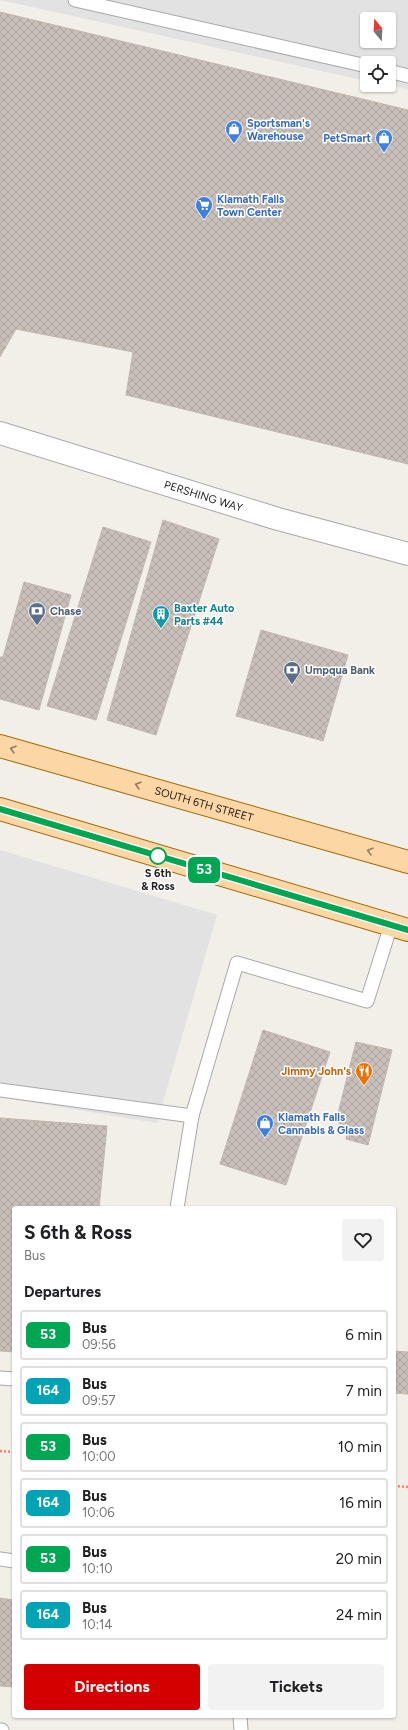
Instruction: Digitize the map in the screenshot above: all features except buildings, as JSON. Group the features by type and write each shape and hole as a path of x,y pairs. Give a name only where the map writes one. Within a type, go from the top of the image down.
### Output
{"main road":[{"name":"SOUTH 6TH STREET","path":"0,746 408,862"},
{"path":"0,809 400,928"}],"street":[{"name":"PERSHING WAY","path":"0,434 278,519 408,554"}],"lane":[{"path":"75,0 360,64"},
{"path":"396,73 408,76"},
{"path":"177,1206 192,1116 237,963 367,1001 400,928"},
{"path":"0,1090 192,1116"},
{"path":"0,1378 12,1379"},
{"path":"0,1559 12,1561"},
{"path":"240,1718 241,1730"}],"path":[{"path":"0,1451 12,1452"},
{"path":"396,1486 408,1487"}],"shaded area":[{"path":"0,0 408,0 408,89 396,87 396,56 360,56 360,79"},
{"path":"0,850 217,915 157,1123 0,1097"}],"bus line":[{"name":"53","path":"0,809 408,930"}],"place":[{"name":"Sportsman's Warehouse","path":"234,144"},
{"name":"PetSmart","path":"384,153"},
{"name":"Klamath Falls Town Center","path":"204,220"},
{"name":"Chase","path":"37,626"},
{"name":"Baxter Auto Parts #44","path":"161,629"},
{"name":"Umpqua Bank","path":"292,685"},
{"name":"S 6th & Ross","path":"158,856"},
{"name":"Jimmy John's","path":"364,1086"},
{"name":"Klamath Falls Cannabis & Glass","path":"265,1138"}]}
